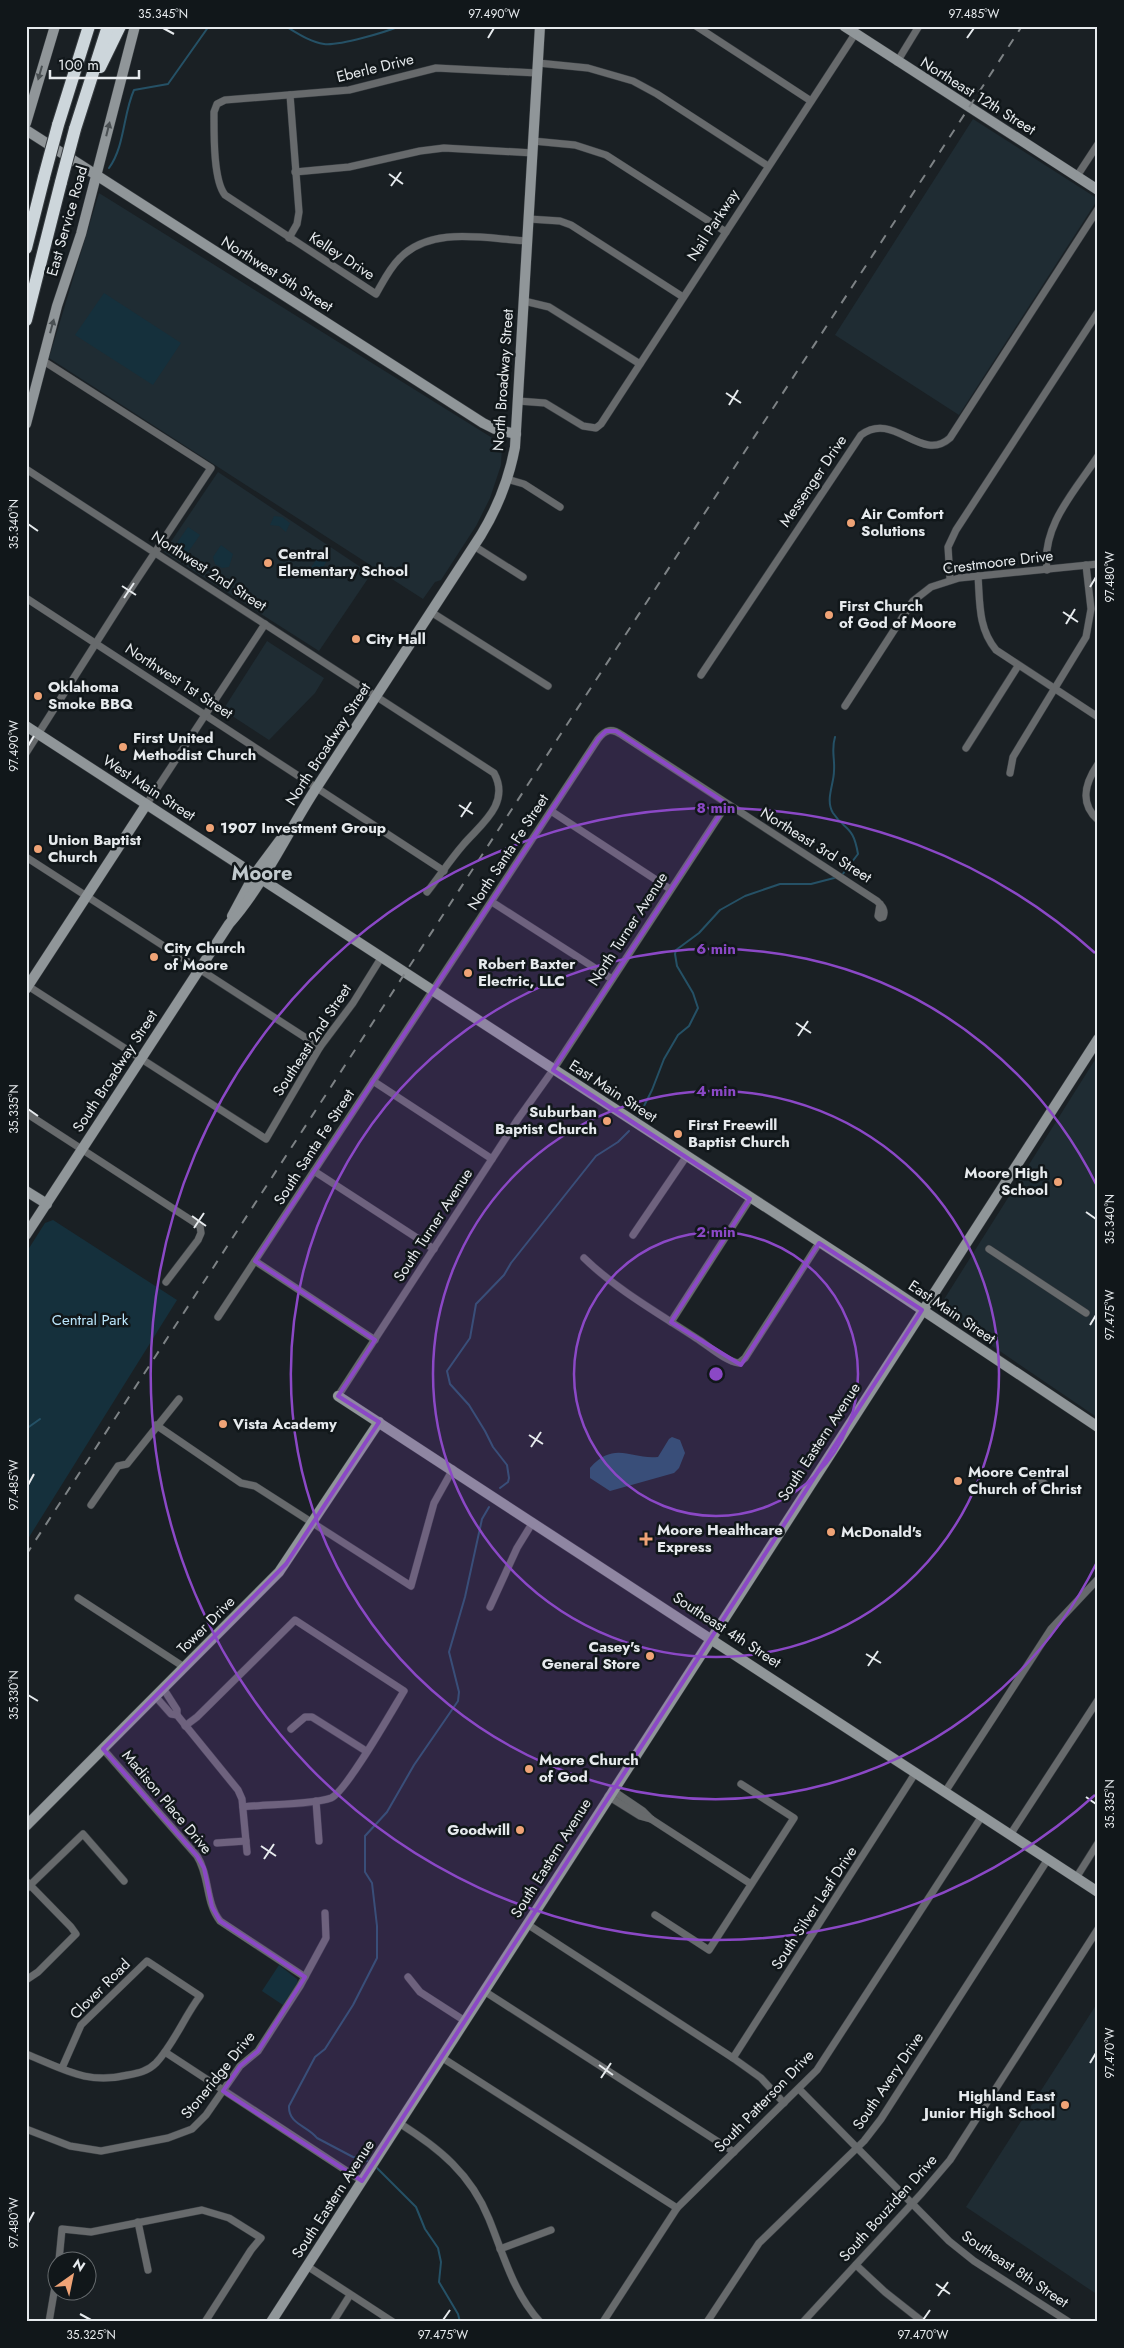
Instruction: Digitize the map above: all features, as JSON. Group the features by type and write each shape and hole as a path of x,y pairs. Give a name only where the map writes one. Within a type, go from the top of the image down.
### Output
{"highway":[{"path":"26,248 58,125 89,26"},
{"path":"26,320 75,130 108,26"},
{"path":"87,88 112,46 120,26"}],"main road":[{"path":"26,123 55,26"},
{"name":"East Service Road","path":"26,424 42,360 96,176 135,26"},
{"name":"North Broadway Street","path":"258,878 494,514 507,479 513,459 516,434 540,26"},
{"name":"Northeast 12th Street","path":"850,29 897,62 1098,190"},
{"name":"Northwest 5th Street","path":"26,130 483,423 495,429 516,434"},
{"name":"West Main Street","path":"26,726 258,878"},
{"path":"27,988 146,805"},
{"name":"South Broadway Street","path":"26,1235 229,924 244,907 258,878"},
{"name":"East Main Street","path":"258,878 922,1310 1098,1427"},
{"name":"South Eastern Avenue","path":"271,2322 922,1310 1096,1045"},
{"path":"26,1191 47,1204"},
{"name":"Southeast 4th Street","path":"338,1396 711,1637 1098,1892"},
{"name":"Tower Drive","path":"26,1826 279,1572 379,1422"}],"street":[{"path":"696,26 811,100"},
{"path":"897,62 919,26"},
{"name":"Nail Parkway","path":"518,401 545,403 583,426 593,429 601,424 811,100 850,29"},
{"name":"Eberle Drive","path":"219,102 349,90 436,68 588,68 612,73 633,81 657,94 768,166"},
{"path":"289,238 299,218 290,95"},
{"name":"Kelley Drive","path":"219,102 214,108 214,117 221,190 230,199 376,294 397,260 427,240 456,237 528,241"},
{"path":"533,141 575,145 606,155 726,232"},
{"path":"1077,176 1098,144"},
{"path":"295,172 349,168 420,151 444,148 532,153"},
{"name":"Messenger Drive","path":"701,675 861,435 872,429 882,427 897,431 924,444 940,444 950,438 1098,209"},
{"path":"529,219 560,221 571,225 683,297"},
{"path":"524,301 549,307 640,364"},
{"path":"950,580 948,547 956,530 1098,312"},
{"path":"26,754 154,553 211,468 42,360"},
{"path":"1047,570 1046,555 1050,533 1098,456"},
{"name":"Northwest 2nd Street","path":"26,469 490,770 500,783 498,801 483,826 463,844 427,892"},
{"path":"507,479 524,484 560,507"},
{"path":"474,546 523,577"},
{"name":"Crestmoore Drive","path":"845,706 913,601 931,586 950,580 978,576 1098,564"},
{"path":"1010,773 1012,757 1081,645 1089,626 1091,609 1086,565"},
{"path":"978,576 980,613 987,637 996,650 1098,717"},
{"name":"Northwest 1st Street","path":"26,598 444,871"},
{"path":"431,612 548,686"},
{"path":"146,805 265,624"},
{"path":"966,748 1018,666"},
{"name":"Northeast 3rd Street","path":"609,730 622,735 880,904"},
{"name":"North Santa Fe Street","path":"433,992 598,739 609,730"},
{"path":"1098,764 1089,779 1085,793 1088,809 1098,820"},
{"name":"North Turner Avenue","path":"552,1070 727,804"},
{"path":"551,811 670,889"},
{"path":"26,857 320,1047"},
{"path":"492,902 612,979"},
{"name":"Southeast 2nd Street","path":"141,1058 266,1139 320,1047 353,1003 381,958"},
{"path":"27,988 141,1058"},
{"name":"South Santa Fe Street","path":"218,1317 433,992"},
{"name":"South Turner Avenue","path":"338,1396 552,1070"},
{"path":"374,1081 492,1159"},
{"path":"26,1113 200,1226 201,1233 198,1240 166,1282"},
{"path":"633,1235 686,1157"},
{"path":"314,1171 434,1249"},
{"path":"671,1322 750,1199"},
{"path":"584,1258 613,1283 671,1322 739,1363 745,1358 819,1243"},
{"path":"989,1248 1086,1313"},
{"path":"256,1261 375,1340"},
{"path":"91,1505 118,1466 127,1464 178,1399"},
{"path":"156,1425 241,1483 255,1486 411,1586 434,1503 452,1469"},
{"path":"1031,1476 1044,1484"},
{"path":"490,1607 510,1562 533,1522"},
{"path":"946,1792 1051,1629 1098,1579"},
{"path":"78,1598 184,1667"},
{"path":"185,1726 197,1717 295,1620 404,1691 337,1794 328,1799 316,1801 243,1807"},
{"path":"164,1688 177,1710 176,1716"},
{"path":"155,1696 171,1714 176,1716 236,1785 242,1799 247,1852"},
{"path":"1010,1834 1098,1700"},
{"path":"291,1729 304,1717 312,1717 366,1751"},
{"name":"Madison Place Drive","path":"103,1749 197,1856 204,1868 212,1907 220,1921 306,1977"},
{"name":"South Silver Leaf Drive","path":"733,2058 916,1772"},
{"path":"655,1915 709,1950 794,1818 741,1784"},
{"path":"610,1793 643,1811 651,1819 751,1884"},
{"path":"316,1801 319,1841"},
{"name":"South Patterson Drive","path":"603,2322 677,2208 818,2070 982,1816"},
{"path":"26,1980 38,1972 76,1934 27,1885 83,1834 124,1881"},
{"path":"217,1843 246,1841"},
{"path":"1076,1878 1098,1843"},
{"name":"South Avery Drive","path":"707,2322 759,2243 856,2148 881,2119 1048,1859"},
{"name":"Stoneridge Drive","path":"26,2129 82,2149 101,2150 168,2138 192,2129 206,2115 240,2066 258,2051 306,1977 326,1938 325,1913"},
{"path":"527,1924 733,2058 761,2078 784,2103"},
{"name":"South Bouziden Drive","path":"803,2322 950,2160 1098,1929"},
{"name":"Clover Road","path":"26,2054 62,2068 94,2079 111,2079 145,2071 164,2052 200,1996 147,1961 81,2025 62,2068"},
{"path":"408,1977 420,1992 465,2021"},
{"path":"484,1991 734,2152"},
{"path":"164,2052 362,2181"},
{"path":"442,2057 677,2208"},
{"name":"Southeast 8th Street","path":"799,2089 949,2241 974,2261 1068,2321"},
{"path":"399,2123 439,2150 466,2178 485,2210 519,2293 540,2322"},
{"path":"60,2250 62,2229 92,2232 202,2210 229,2218 261,2238 251,2250 205,2322"},
{"path":"138,2222 148,2270"},
{"path":"500,2249 551,2230"},
{"path":"856,2265 885,2292 923,2322"},
{"path":"307,2266 393,2322"},
{"path":"333,2322 350,2295"},
{"path":"49,2322 53,2300"}],"highlighted area":[{"path":"606,731 616,731 727,804 553,1070 750,1199 671,1322 741,1365 819,1243 922,1310 362,2181 223,2091 240,2066 258,2051 305,1977 220,1921 212,1907 204,1868 197,1856 103,1749 286,1564 379,1422 338,1396 375,1340 255,1261 598,739"}],"shaded area":[{"path":"973,119 1098,199 959,415 835,335"},
{"path":"99,193 502,444 501,465 490,498 476,526 441,580 435,582 423,599 49,358"},
{"name":"Central Elementary School","path":"218,472 371,574 319,651 164,552"},
{"path":"267,641 324,678 315,693 269,740 223,710"},
{"name":"Moore High School","path":"1098,1055 1098,1418 938,1309"},
{"path":"672,1437 680,1440 685,1453 679,1468 674,1473 610,1491 590,1478 590,1468 607,1455 623,1453 658,1457"},
{"name":"Highland East Junior High School","path":"1098,2002 1098,2295 966,2207"}],"green space":[{"path":"104,293 181,343 153,385 75,335"},
{"path":"274,516 282,517 290,523 286,532 279,526 270,525"},
{"path":"188,527 200,535 186,555 174,547"},
{"path":"221,545 233,554 229,567 222,568 215,564 213,557"},
{"path":"320,554 328,559 317,577 308,572"},
{"name":"Central Park","path":"53,1220 177,1300 26,1542 26,1253 45,1223"},
{"path":"279,1965 297,1979 298,1983 283,2005 262,1991"}],"waterway":[{"path":"109,168 118,150 130,99 134,90 168,84 209,26"},
{"path":"285,26 304,37 324,44 340,43 362,38 400,26"},
{"path":"835,737 833,746 834,776 830,803 833,813 854,838 858,854 842,875"},
{"path":"639,1116 664,1059 678,1035 689,1026 698,1008 693,993 677,966 676,950 699,933 720,910 745,896 780,884 811,884 838,877"},
{"path":"500,1488 508,1482 507,1465 493,1447 469,1405 450,1384 447,1371 470,1338 476,1304 504,1275 511,1263 596,1156 618,1142 629,1131"},
{"path":"26,1429 40,1419"},
{"path":"369,2162 353,2157 317,2138 295,2121 289,2106 315,2057 325,2049 353,2005 377,1958 377,1926 372,1883 365,1872 365,1836 387,1812 414,1765 458,1701 459,1692 449,1652 465,1597 482,1519 489,1507"},
{"path":"375,2166 416,2207 425,2229 438,2248 441,2262 439,2282 458,2314 460,2322"}],"railway":[{"path":"26,1555 1022,26"}],"place":[{"name":"Air Comfort Solutions","path":"851,523"},
{"name":"Central Elementary School","path":"268,563"},
{"name":"First Church of God of Moore","path":"829,615"},
{"name":"City Hall","path":"356,639"},
{"name":"Oklahoma Smoke BBQ","path":"38,696"},
{"name":"First United Methodist Church","path":"123,747"},
{"name":"1907 Investment Group","path":"210,828"},
{"name":"Union Baptist Church","path":"38,849"},
{"name":"City Church of Moore","path":"154,957"},
{"name":"Robert Baxter Electric, LLC","path":"468,973"},
{"name":"Suburban Baptist Church","path":"607,1121"},
{"name":"First Freewill Baptist Church","path":"678,1134"},
{"name":"Moore High School","path":"1058,1182"},
{"name":"Vista Academy","path":"223,1424"},
{"name":"Moore Central Church of Christ","path":"958,1481"},
{"name":"McDonald's","path":"831,1532"},
{"name":"Moore Healthcare Express","path":"646,1539"},
{"name":"Casey's General Store","path":"650,1656"},
{"name":"Moore Church of God","path":"529,1769"},
{"name":"Goodwill","path":"520,1830"},
{"name":"Highland East Junior High School","path":"1065,2105"}],"district":[{"name":"Moore","path":"262,873"}]}
